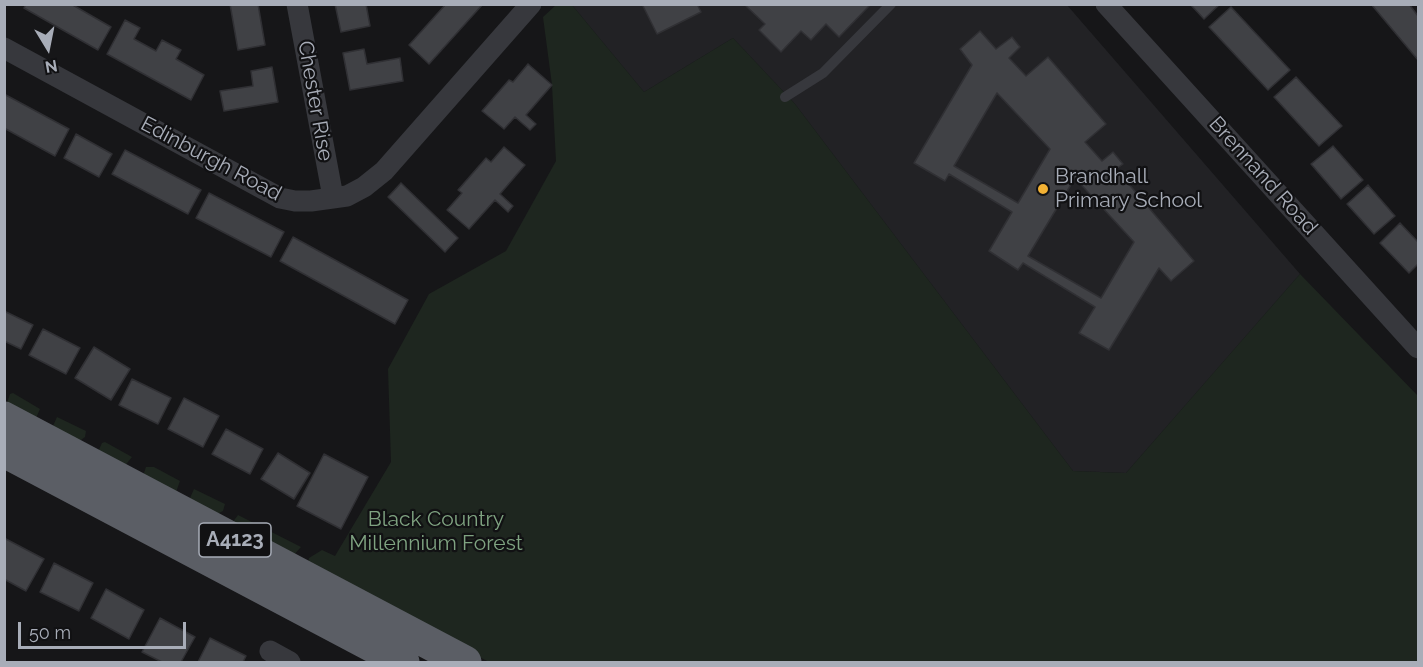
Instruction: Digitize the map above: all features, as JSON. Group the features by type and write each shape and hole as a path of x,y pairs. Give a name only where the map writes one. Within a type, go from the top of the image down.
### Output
{"highway":[{"name":"A4123","path":"4,418 465,663"},
{"name":"A4123","path":"4,451 403,663"}],"street":[{"name":"Chester Rise","path":"297,4 333,198"},
{"name":"Edinburgh Road","path":"4,48 280,198 295,201 333,198 347,196 364,187 384,171 531,4"},
{"name":"Brennand Road","path":"1106,4 1419,348"},
{"path":"270,651 290,663"}],"lane":[{"path":"785,97 823,73 891,4"}],"shaded area":[{"name":"Brandhall Primary School","path":"572,5 1067,5 1300,274 1126,473 1073,471 795,104 733,38 644,92"}],"green space":[{"name":"Black Country Millennium Forest","path":"556,5 572,5 644,92 733,38 795,104 1073,471 1126,473 1300,274 1418,396 1418,662 489,662 314,570 308,564 309,558 322,550 335,556 391,462 388,369 429,294 506,251 556,161 552,85 543,17"},
{"path":"13,393 40,409 36,418 6,406 10,394"},
{"path":"57,417 86,431 85,437 77,443 53,426"},
{"path":"105,442 132,457 123,468 97,454 102,443"},
{"path":"146,467 154,467 180,481 175,495 142,479"},
{"path":"194,489 225,504 223,511 215,515 190,498"},
{"path":"238,515 301,547 291,558 229,527"}],"building":[{"path":"26,4 71,4 111,27 98,50 24,8"},
{"path":"230,4 258,4 265,45 238,50"},
{"path":"335,4 366,4 370,26 341,32"},
{"path":"446,4 483,4 429,64 409,45"},
{"path":"642,4 697,4 701,12 657,34"},
{"path":"748,4 871,4 839,37 826,24 811,40 801,31 781,52 759,30 765,24 746,6"},
{"path":"1190,4 1220,4 1204,19"},
{"path":"1371,4 1409,4 1418,16 1418,60"},
{"path":"1231,7 1290,70 1268,90 1209,27"},
{"path":"125,20 140,28 134,39 156,51 162,40 181,50 176,59 204,75 191,100 107,54"},
{"path":"980,31 996,49 1012,37 1020,47 1009,58 1026,76 1048,57 1106,124 1085,142 1102,161 1113,152 1123,164 1116,169 1194,261 1171,281 1159,268 1109,350 1079,333 1095,307 1023,263 1018,270 989,251 1012,212 949,174 945,181 914,163 972,65 960,49","holes":["997,93 1050,149 1018,203 954,166","1075,178 1134,242 1101,298 1028,256"]},
{"path":"364,49 367,64 400,58 403,81 350,90 343,53"},
{"path":"528,64 552,85 526,115 536,124 530,130 515,117 504,129 482,111 509,80 513,82"},
{"path":"272,67 278,102 224,111 220,91 253,86 251,71"},
{"path":"1296,77 1342,126 1319,146 1274,97"},
{"path":"4,94 69,129 55,156 4,128"},
{"path":"76,134 112,154 99,177 64,158"},
{"path":"1333,146 1363,180 1341,199 1311,164"},
{"path":"504,147 525,165 500,194 513,206 508,212 495,200 469,229 447,210 462,193 458,190 486,158 491,162"},
{"path":"125,150 201,190 188,214 112,174"},
{"path":"401,183 458,238 445,252 388,197"},
{"path":"1368,185 1395,216 1374,234 1347,204"},
{"path":"209,193 284,232 271,257 196,218"},
{"path":"1400,223 1418,242 1418,264 1409,273 1380,243"},
{"path":"293,237 408,300 395,324 280,261"},
{"path":"4,311 33,325 21,349 4,341"},
{"path":"43,329 80,348 66,374 29,355"},
{"path":"94,347 130,369 111,400 75,378"},
{"path":"132,379 171,398 158,424 119,405"},
{"path":"184,398 219,416 203,447 168,429"},
{"path":"226,429 263,449 250,474 212,454"},
{"path":"278,453 310,473 294,499 261,479"},
{"path":"324,454 368,477 341,529 297,506"},
{"path":"4,538 44,559 26,591 4,579"},
{"path":"54,563 93,583 79,611 40,592"},
{"path":"106,589 144,610 129,639 91,618"},
{"path":"160,618 195,637 181,662 162,662 142,652"},
{"path":"210,638 246,656 243,662 198,662"}],"place":[{"name":"Brandhall Primary School","path":"1043,189"}]}
